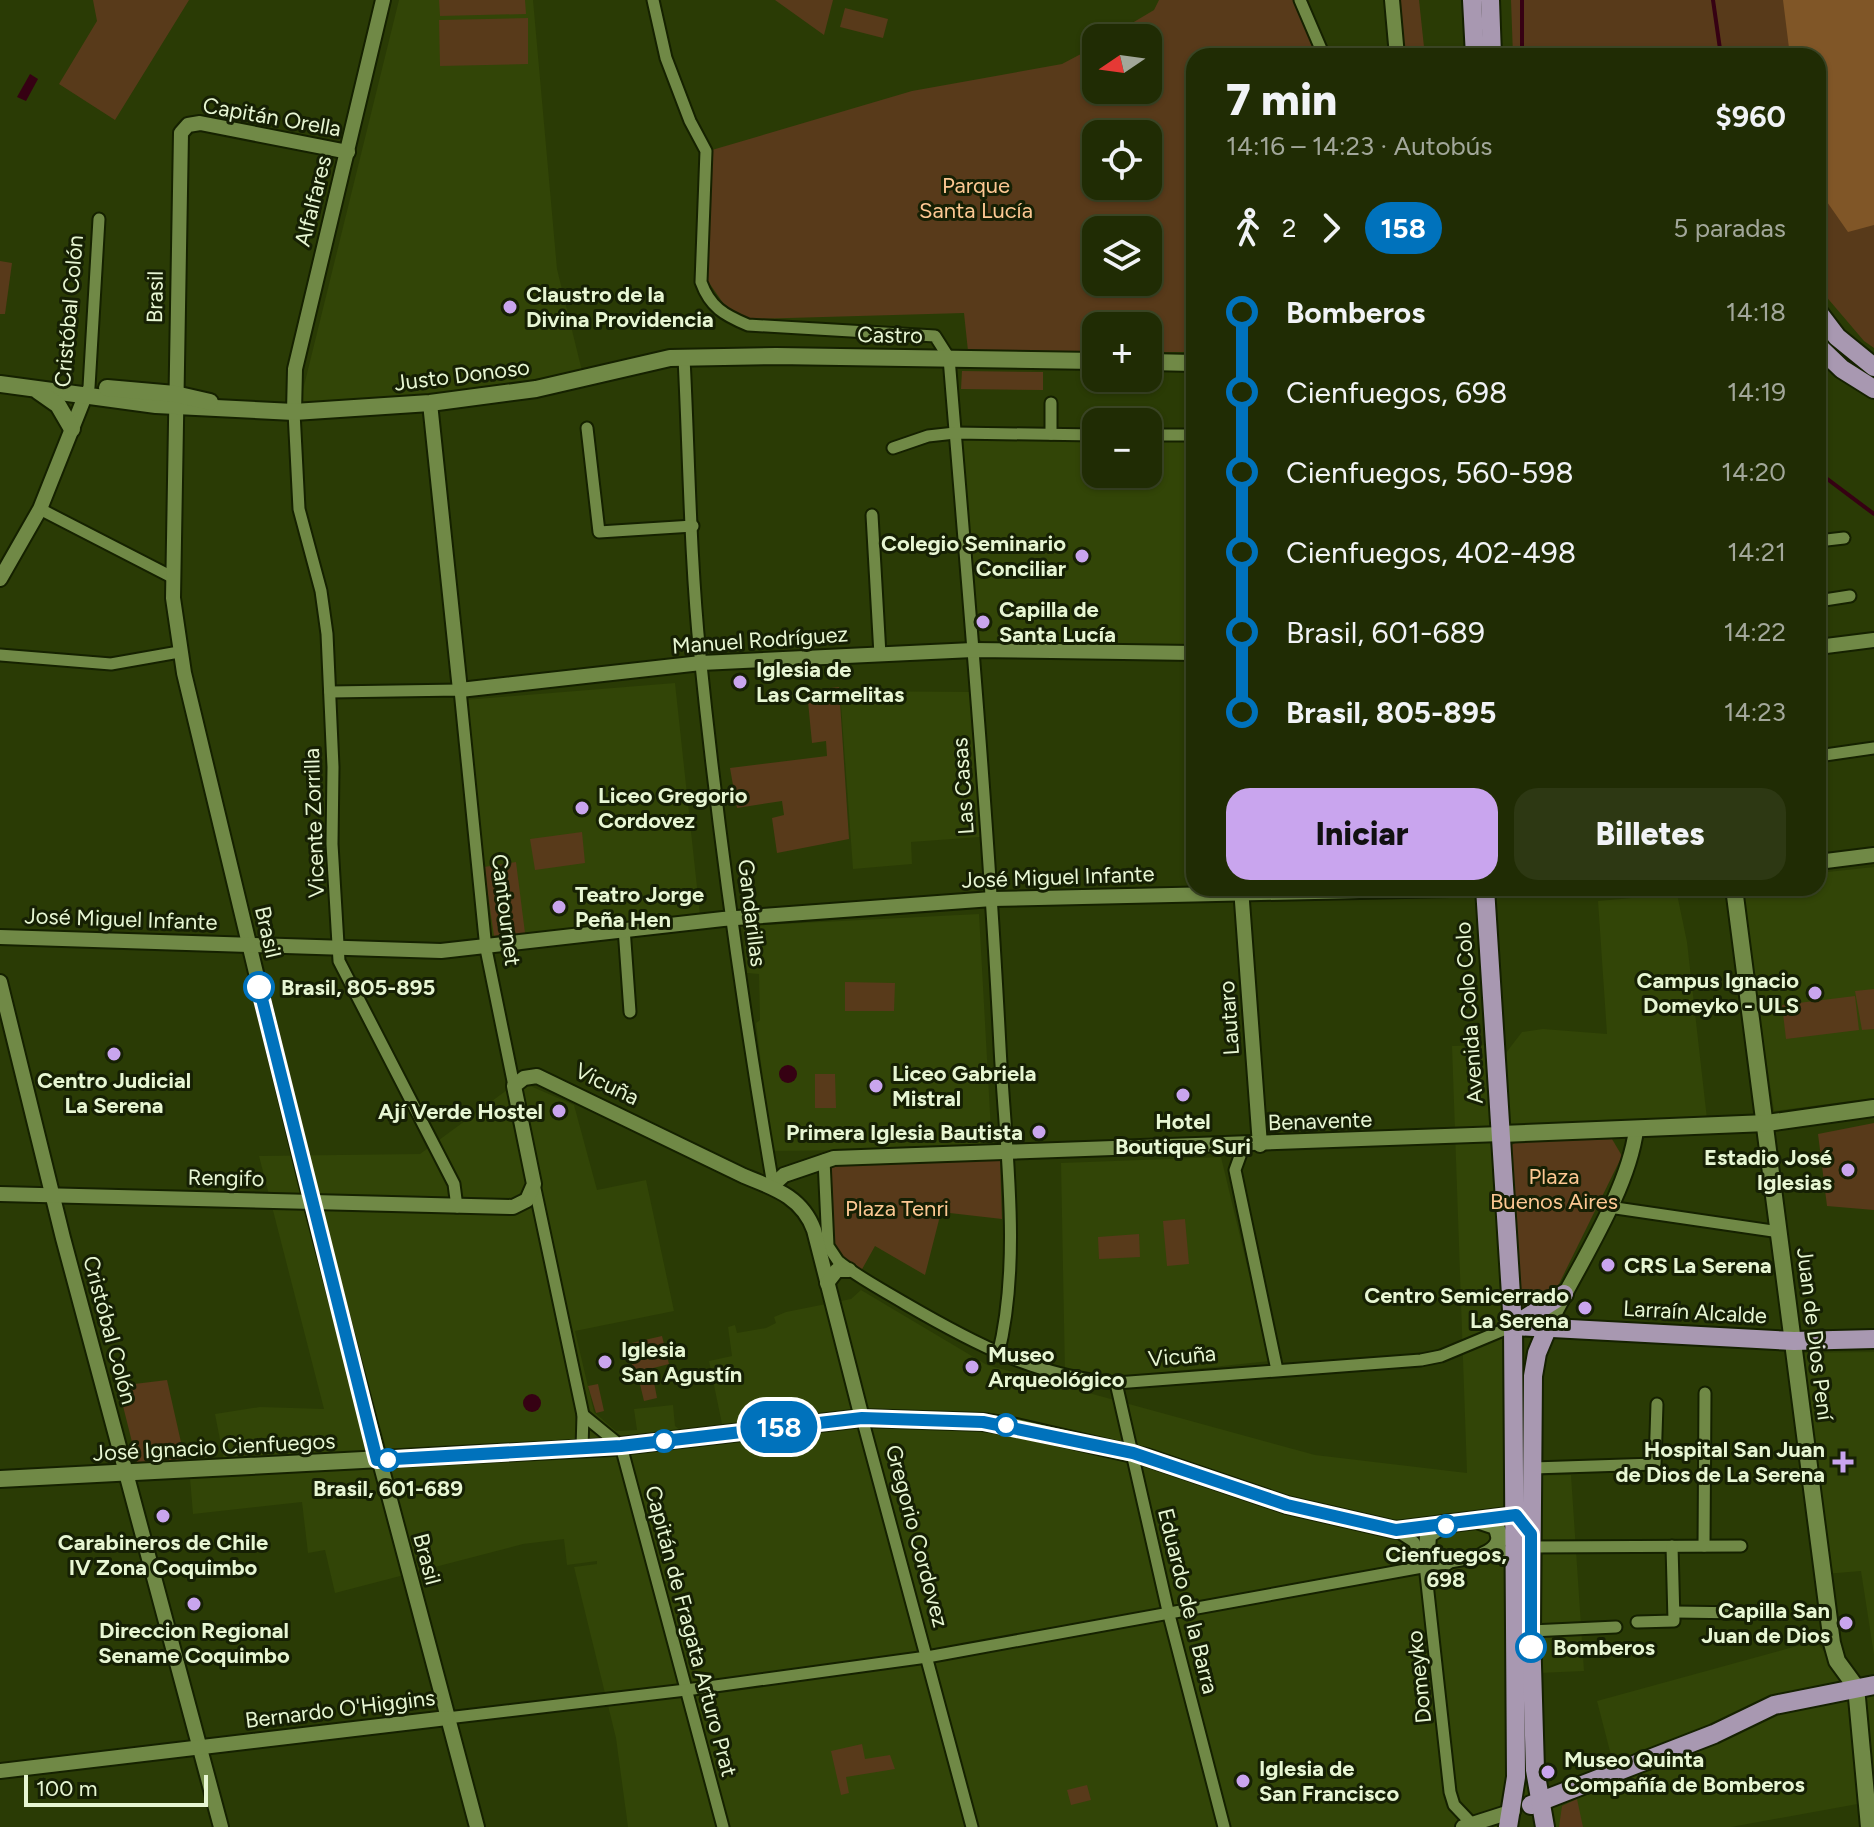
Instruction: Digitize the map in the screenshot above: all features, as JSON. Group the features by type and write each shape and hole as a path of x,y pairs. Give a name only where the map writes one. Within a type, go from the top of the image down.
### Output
{"main road":[{"path":"1472,0 1475,48"},
{"path":"1490,0 1492,48"},
{"path":"1826,323 1837,337 1874,367"},
{"path":"1826,354 1842,369 1874,389"},
{"name":"Castro","path":"684,358 1082,361"},
{"name":"Justo Donoso","path":"0,384 176,400 242,412 294,412 430,403 536,389 644,363 684,358"},
{"path":"1162,362 1186,363"},
{"name":"Justo Donoso","path":"0,376 87,391"},
{"path":"25,387 52,400 72,429"},
{"name":"Avenida Colo Colo","path":"1486,896 1513,1326 1516,1515"},
{"name":"Juan de Dios Pení","path":"1735,896 1834,1653 1865,1686 1869,1827"},
{"name":"Benavente","path":"1501,1134 1767,1123 1874,1108"},
{"path":"1513,1326 1564,1294"},
{"name":"Larraín Alcalde","path":"1513,1326 1794,1341 1874,1339"},
{"path":"1510,1819 1516,1777 1526,1544 1533,1468 1533,1376 1537,1353 1547,1329"},
{"name":"José Ignacio Cienfuegos","path":"0,1479 621,1446 862,1418 997,1423 1133,1453 1287,1505 1396,1530 1516,1515"},
{"path":"1516,1515 1526,1544 1539,1802 1545,1827"},
{"path":"1479,1521 1495,1526 1499,1532 1498,1547 1484,1555"},
{"path":"1441,1526 1433,1530 1425,1542 1431,1556 1446,1562"},
{"path":"1510,1819 1539,1802 1714,1734 1753,1713 1865,1686"}],"street":[{"name":"Alfalfares","path":"294,412 297,360 383,0"},
{"path":"653,0 666,58 706,151 701,282 708,300 724,315 748,325 935,336 949,358"},
{"path":"1300,0 1321,48"},
{"path":"1392,0 1396,48"},
{"name":"Capitán Orella","path":"188,125 200,123 348,152"},
{"name":"Brasil","path":"188,125 181,133 172,577 179,652 311,1202 377,1460 477,1827"},
{"name":"Cristóbal Colón","path":"0,579 40,509 87,391 99,219"},
{"name":"Gandarillas","path":"684,358 701,663 764,1147 773,1185"},
{"name":"Las Casas","path":"949,358 992,899 1006,1154 1006,1315 998,1355"},
{"name":"Cantournet","path":"430,403 486,949 583,1415 582,1448"},
{"path":"1051,403 1051,434"},
{"name":"Vicente Zorrilla","path":"294,412 299,509 325,616 330,692 332,844 343,971 454,1184 457,1207"},
{"path":"587,428 599,532 693,526"},
{"path":"893,448 928,436 955,433 1082,435"},
{"path":"1162,435 1186,435"},
{"path":"40,509 172,577"},
{"path":"872,515 880,655"},
{"path":"1826,540 1844,538"},
{"path":"1826,600 1850,596"},
{"path":"1826,646 1874,640"},
{"name":"Manuel Rodríguez","path":"330,692 460,690 701,663 973,650 1186,653"},
{"path":"0,655 111,664 179,652"},
{"path":"1826,755 1874,748"},
{"path":"1826,861 1874,855"},
{"name":"José Miguel Infante","path":"0,937 339,950 486,949 624,928 733,918 992,899 1186,893"},
{"name":"Lautaro","path":"1241,896 1260,1145"},
{"path":"624,928 630,1012"},
{"name":"Cristóbal Colón","path":"0,982 52,1196 221,1827"},
{"name":"Vicuña","path":"514,1086 531,1076 545,1078 744,1176 773,1185 809,1217 821,1257"},
{"path":"1547,1329 1609,1207 1628,1164 1636,1130"},
{"name":"Benavente","path":"773,1185 784,1175 824,1160 1501,1134"},
{"path":"1244,1145 1235,1170 1277,1370"},
{"name":"Vicuña","path":"824,1160 828,1246 831,1254 849,1270 998,1355 1081,1379 1116,1383 1432,1358 1513,1326"},
{"name":"Rengifo","path":"0,1194 513,1207 527,1200 534,1184"},
{"path":"1609,1207 1780,1232"},
{"name":"Gregorio Cordovez","path":"821,1257 972,1827"},
{"path":"827,1283 837,1270 849,1270"},
{"name":"Eduardo de la Barra","path":"1116,1383 1168,1611 1224,1827"},
{"path":"1704,1546 1705,1393"},
{"path":"1533,1468 1655,1464 1657,1404"},
{"path":"583,1415 621,1446"},
{"name":"Capitán de Fragata Arturo Prat","path":"621,1446 723,1827"},
{"path":"1396,1530 1414,1542 1425,1565"},
{"path":"1168,1611 1484,1555 1526,1544 1741,1546"},
{"path":"1637,1622 1671,1622 1675,1612 1672,1546"},
{"name":"Domeyko","path":"1425,1565 1450,1792 1454,1805 1468,1826"},
{"name":"Bernardo O'Higgins","path":"0,1771 686,1690 927,1657 1168,1611"},
{"path":"1675,1612 1746,1613"},
{"path":"1531,1631 1616,1627"},
{"path":"1468,1826 1510,1819"}],"shaded area":[{"path":"399,0 533,0 557,269 582,371 423,398 299,406"},
{"path":"1783,0 1874,0 1874,225 1848,232 1826,200 1826,48 1789,48"},
{"path":"30,74 38,79 26,101 17,97"},
{"name":"Colegio Seminario Conciliar","path":"959,439 1082,440 1082,488 1162,488 1162,440 1186,441 1186,651 984,643 978,638"},
{"name":"Liceo Gregorio Cordovez","path":"675,683 700,915 489,940 465,700"},
{"path":"840,691 971,692 980,837 911,842 912,864 853,869"},
{"name":"Campus Ignacio Domeyko - ULS","path":"1874,867 1874,1098 1774,1111 1741,896 1826,896 1826,872"},
{"path":"1677,896 1687,942 1707,1119 1504,1129 1502,1058 1522,1032 1543,1029 1607,1034 1598,901"},
{"name":"Liceo Gabriela Mistral","path":"979,914 992,1149 772,1151 756,1023 760,1020 759,974 747,973 743,926"},
{"path":"1488,1045 1507,1317 1510,1476 1571,1475 1584,1671 1539,1673 1545,1788 1613,1763 1597,1701 1815,1641 1863,1696 1874,1695 1874,1801 1731,1827 1555,1827 1549,1801 1506,1816 1504,1827 628,1827 616,1738 574,1567 597,1564 597,1561 567,1565 564,1539 523,1544 335,1593 325,1550 308,1553 302,1502 193,1514 190,1478 227,1476 215,1414 260,1407 324,1409 259,1156 420,1154 519,1081 574,1105 597,1190 646,1180 674,1311 575,1331 594,1412 616,1431 637,1430 634,1409 673,1405 675,1426 680,1430 722,1424 709,1361 732,1356 728,1327 735,1325 737,1333 766,1328 776,1323 774,1317 786,1312 851,1299 861,1290 987,1365 1315,1455 1467,1473 1452,1046"},
{"path":"788,1065 797,1074 788,1083 779,1074"},
{"path":"1221,1157 1270,1361 1108,1378 1065,1374 1061,1163"},
{"name":"Hospital San Juan de Dios de La Serena","path":"1874,1352 1874,1655 1861,1571 1825,1574 1800,1353"},
{"path":"532,1394 541,1403 532,1412 523,1403"}],"green space":[{"path":"93,0 189,0 115,120 59,84 97,21"},
{"path":"439,0 525,0 526,14 440,16"},
{"path":"775,0 833,0 824,35"},
{"name":"Parque Santa Lucía","path":"1159,0 1293,0 1314,48 1186,48 1186,352 1162,352 1162,312 1082,312 1082,352 968,351 964,313 749,319 728,310 707,280 712,150 912,91 1062,64 1082,53 1082,104 1162,104 1162,24 1130,24 1154,10"},
{"path":"1400,0 1419,0 1424,47 1404,48"},
{"path":"1511,0 1874,0 1874,348 1864,341 1826,296 1826,48 1513,48"},
{"path":"845,8 888,19 883,38 840,27"},
{"path":"528,18 528,64 440,66 439,20"},
{"path":"0,261 12,263 5,314 0,314"},
{"path":"962,371 1043,372 1043,390 961,389"},
{"path":"839,687 849,839 777,853 772,818 784,815 782,801 737,808 730,768 827,756 826,741 812,743 807,691"},
{"path":"582,832 585,863 535,870 530,839"},
{"path":"516,862 525,933 494,936 484,867"},
{"path":"845,982 895,983 894,1011 845,1011"},
{"path":"1874,989 1874,1029 1862,1030 1855,991"},
{"path":"1855,996 1859,1030 1786,1039 1782,1005"},
{"path":"815,1074 835,1074 836,1108 815,1108"},
{"name":"Estadio José Iglesias","path":"1874,1123 1874,1210 1827,1206 1818,1134"},
{"name":"Plaza Buenos Aires","path":"1612,1139 1622,1156 1555,1292 1529,1311 1520,1311 1506,1148 1517,1142"},
{"name":"Plaza Tenri","path":"1000,1159 1002,1219 941,1212 925,1275 875,1246 861,1271 834,1251 828,1174 831,1168 848,1162"},
{"path":"1185,1219 1189,1264 1167,1266 1163,1221"},
{"path":"1139,1234 1140,1257 1099,1259 1098,1237"},
{"path":"662,1336 669,1364 634,1373 627,1344"},
{"path":"653,1377 657,1398 644,1401 639,1380"},
{"path":"167,1380 185,1460 137,1462 118,1386"},
{"path":"598,1384 604,1411 596,1413 588,1386"},
{"path":"862,1744 865,1759 890,1755 895,1769 846,1777 849,1793 841,1795 831,1751"},
{"path":"1087,1785 1091,1800 1071,1805 1067,1790"},
{"path":"1577,1799 1583,1827 1559,1827 1562,1806"}],"waterway":[{"path":"1522,0 1522,48"},
{"path":"1713,0 1720,48"},
{"path":"1826,478 1874,514"}],"bus line":[{"name":"158","path":"259,987 377,1460 621,1446 862,1418 997,1423 1133,1453 1272,1501 1396,1530 1516,1515 1531,1534 1531,1647"}],"place":[{"name":"Claustro de la Divina Providencia","path":"510,307"},
{"name":"Colegio Seminario Conciliar","path":"1082,556"},
{"name":"Capilla de Santa Lucía","path":"983,622"},
{"name":"Iglesia de Las Carmelitas","path":"740,682"},
{"name":"Liceo Gregorio Cordovez","path":"582,808"},
{"name":"Teatro Jorge Peña Hen","path":"559,907"},
{"name":"Brasil, 805-895","path":"259,987"},
{"name":"Campus Ignacio Domeyko - ULS","path":"1815,993"},
{"name":"Centro Judicial La Serena","path":"114,1054"},
{"name":"Liceo Gabriela Mistral","path":"876,1086"},
{"name":"Hotel Boutique Suri","path":"1183,1095"},
{"name":"Ají Verde Hostel","path":"559,1111"},
{"name":"Primera Iglesia Bautista","path":"1039,1132"},
{"name":"Estadio José Iglesias","path":"1848,1170"},
{"name":"CRS La Serena","path":"1608,1265"},
{"name":"Centro Semicerrado La Serena","path":"1585,1308"},
{"name":"Iglesia San Agustín","path":"605,1362"},
{"name":"Museo Arqueológico","path":"972,1367"},
{"name":"Brasil, 601-689","path":"388,1460"},
{"name":"Hospital San Juan de Dios de La Serena","path":"1843,1462"},
{"name":"Carabineros de Chile IV Zona Coquimbo","path":"163,1516"},
{"name":"Cienfuegos, 698","path":"1446,1526"},
{"name":"Direccion Regional Sename Coquimbo","path":"194,1604"},
{"name":"Capilla San Juan de Dios","path":"1846,1623"},
{"name":"Bomberos","path":"1531,1647"},
{"name":"Museo Quinta Compañía de Bomberos","path":"1548,1772"},
{"name":"Iglesia de San Francisco","path":"1243,1781"}]}
